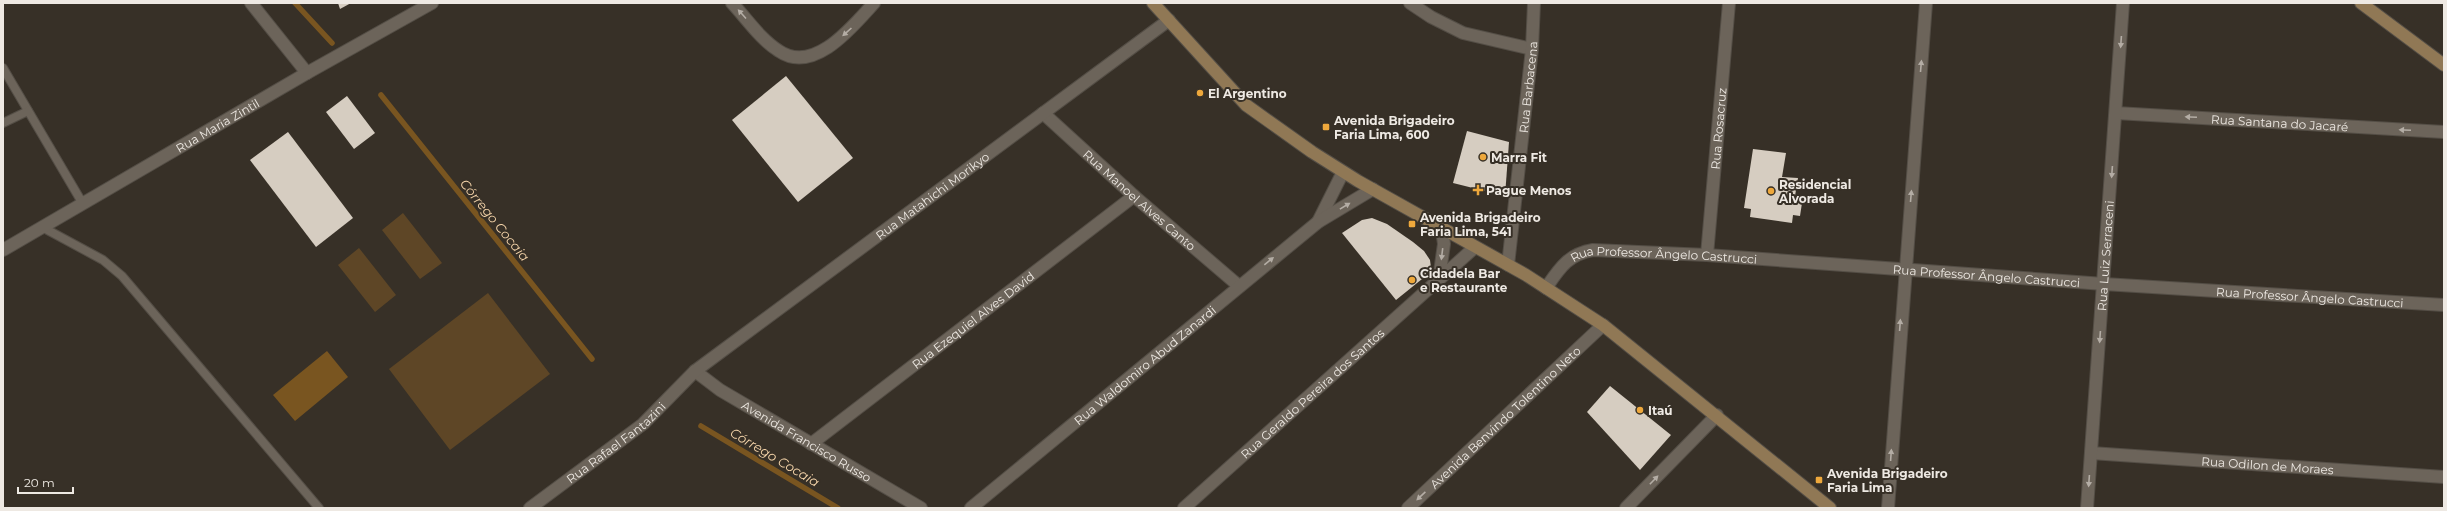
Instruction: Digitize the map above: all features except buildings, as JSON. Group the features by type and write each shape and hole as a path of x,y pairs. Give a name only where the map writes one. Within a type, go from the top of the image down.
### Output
{"main road":[{"path":"1154,3 1246,105 1343,172 1474,248 1508,265 1603,325 1717,415 1830,508"},
{"path":"1163,3 1167,17"},
{"path":"2361,3 2444,65"}],"street":[{"path":"251,3 307,73"},
{"name":"Rua Maria Zintil","path":"3,250 307,73 432,3"},
{"path":"732,3 766,42 780,52 791,57 804,57 816,54 833,43 854,25 874,3"},
{"path":"1410,3 1431,17 1463,33 1532,49"},
{"name":"Rua Barbacena","path":"1508,265 1532,49 1534,3"},
{"name":"Rua Rosacruz","path":"1707,255 1730,3"},
{"path":"1888,508 1926,3"},
{"name":"Rua Luiz Serraceni","path":"2087,508 2123,3"},
{"name":"Rua Matahichi Morikyo","path":"695,371 1043,113 1167,17"},
{"name":"Rua Manoel Alves Canto","path":"1043,113 1134,196 1239,286"},
{"name":"Rua Santana do Jacaré","path":"2116,113 2444,132"},
{"name":"Rua Waldomiro Abud Zanardi","path":"1318,222 1343,172"},
{"name":"Rua Waldomiro Abud Zanardi","path":"971,508 1318,222 1373,189"},
{"name":"Rua Ezequiel Alves David","path":"811,444 1134,196"},
{"path":"1439,279 1444,244 1442,229"},
{"name":"Rua Geraldo Pereira dos Santos","path":"1184,508 1474,248"},
{"name":"Rua Professor Ângelo Castrucci","path":"1546,288 1564,263 1581,252 1593,250 1707,255 2104,284 2444,305"},
{"name":"Avenida Benvindo Tolentino Neto","path":"1408,508 1603,325"},
{"name":"Rua Rafael Fantazini","path":"530,508 643,424 695,371"},
{"name":"Avenida Francisco Russo","path":"695,371 720,390 921,508"},
{"path":"1626,508 1717,415"},
{"name":"Rua Odilon de Moraes","path":"2091,453 2444,477"}],"lane":[{"path":"3,68 83,204"},
{"path":"3,124 28,111"},
{"path":"42,227 103,260 122,276 319,508"}],"shaded area":[{"path":"403,213 442,263 420,279 382,230"},
{"path":"359,248 396,295 375,312 338,265"},
{"path":"488,293 550,374 450,450 389,369"},
{"path":"327,351 348,377 295,421 273,395"}],"waterway":[{"path":"295,3 332,43"},
{"name":"Córrego Cocaia","path":"381,95 592,359"},
{"name":"Córrego Cocaia","path":"701,426 838,508"}],"place":[{"name":"El Argentino","path":"1200,93"},
{"name":"Avenida Brigadeiro Faria Lima, 600","path":"1326,127"},
{"name":"Marra Fit","path":"1483,157"},
{"name":"Pague Menos","path":"1478,190"},
{"name":"Residencial Alvorada","path":"1771,191"},
{"name":"Avenida Brigadeiro Faria Lima, 541","path":"1412,224"},
{"name":"Cidadela Bar e Restaurante","path":"1412,280"},
{"name":"Itaú","path":"1640,410"},
{"name":"Avenida Brigadeiro Faria Lima","path":"1819,480"}]}
